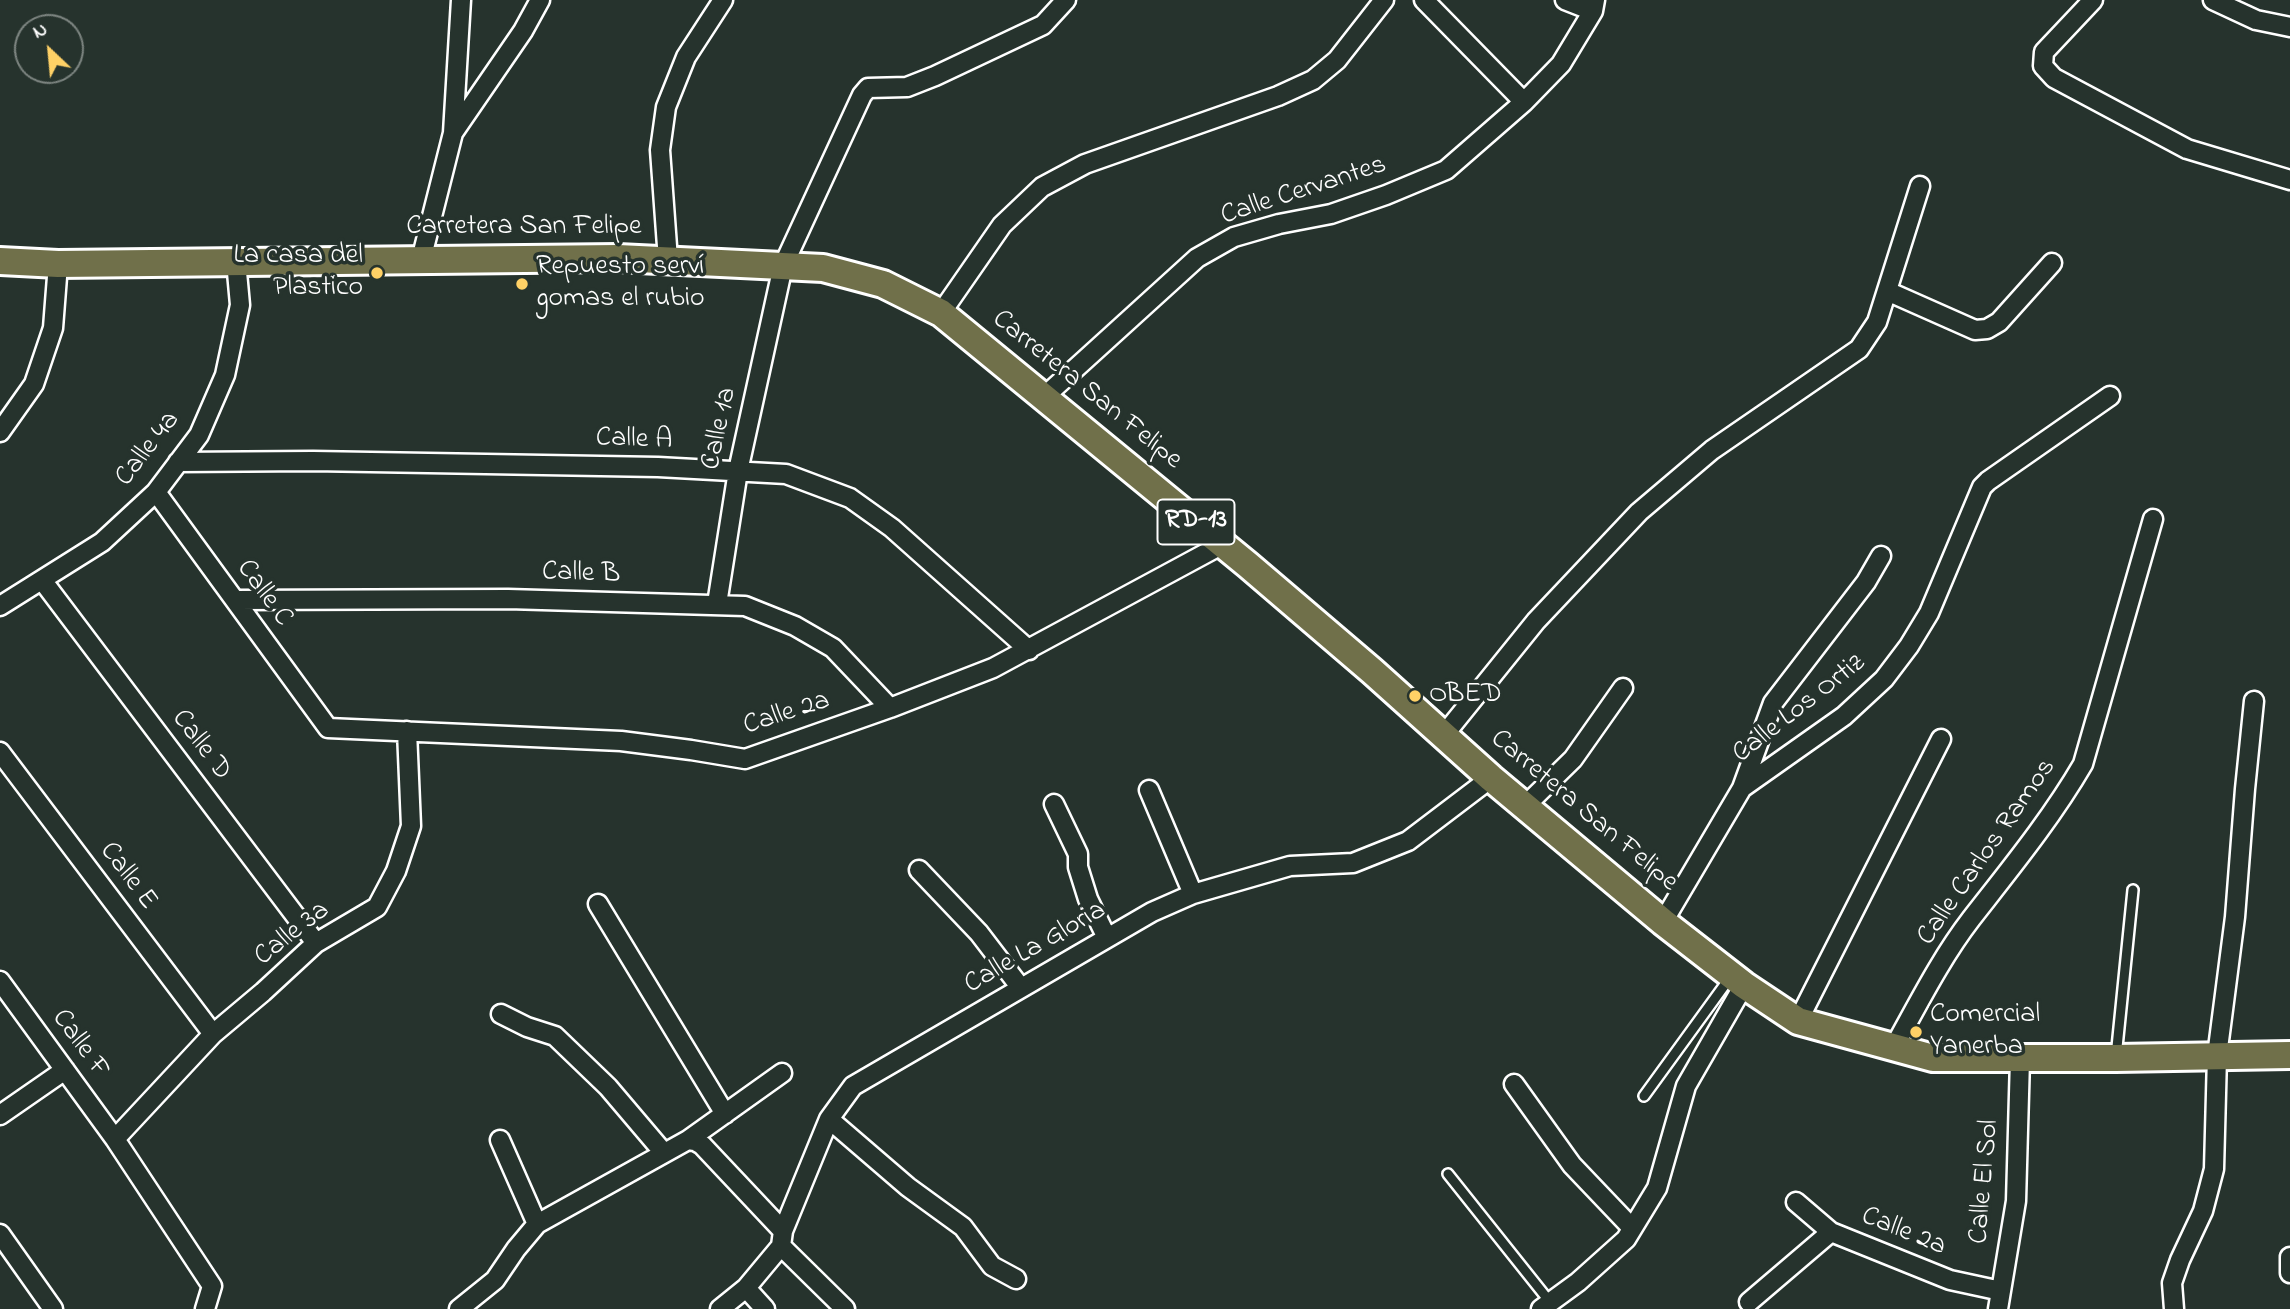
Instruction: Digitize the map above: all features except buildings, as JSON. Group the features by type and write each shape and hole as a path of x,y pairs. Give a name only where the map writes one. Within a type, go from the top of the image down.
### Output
{"main road":[{"name":"Carretera San Felipe","path":"0,261 58,264 618,257 823,268 883,284 941,313 1223,544 1491,778 1663,922 1738,980 1798,1021 1933,1058 2290,1055"}],"street":[{"path":"421,260 453,133 461,0"},
{"path":"453,133 523,31 540,0"},
{"path":"668,260 660,150 666,107 686,57 723,0"},
{"name":"Calle 1a","path":"717,604 738,471 783,266 862,94 868,88 907,87 924,81 1043,25 1066,0"},
{"path":"941,313 1002,225 1042,187 1085,164 1278,96 1313,80 1337,60 1384,0"},
{"path":"1424,0 1524,102"},
{"path":"1565,0 1594,5"},
{"path":"2094,0 2044,51 2043,66 2054,78 2187,149 2290,180"},
{"path":"2213,0 2256,20 2290,27"},
{"name":"Calle Cervantes","path":"1044,397 1196,258 1234,237 1279,224 1331,214 1446,170 1524,102 1561,64 1594,5"},
{"path":"1444,735 1536,621 1639,512 1712,450 1859,349 1877,321 1920,186"},
{"name":"Calle 4a","path":"0,606 102,542 156,492 199,435 225,375 240,306 236,261"},
{"path":"0,432 34,384 53,328 58,264"},
{"path":"1887,291 1975,330 1987,329 2007,314 2052,264"},
{"name":"Calle Los Ortiz","path":"1663,922 1742,789 1844,716 1884,679 1909,646 1929,613 1987,481 2110,396"},
{"name":"Calle A","path":"178,462 341,461 658,467 786,474 850,498 892,528 1029,650"},
{"name":"Calle C","path":"156,492 328,728"},
{"name":"Calle Carlos Ramos","path":"1894,1047 1943,960 2060,800 2083,764 2153,519"},
{"name":"Calle 2a","path":"328,728 621,741 745,759 993,668 1223,544"},
{"path":"1742,789 1773,703 1866,583 1881,556"},
{"name":"Calle D","path":"42,580 316,943"},
{"name":"Calle B","path":"235,600 508,599 745,606 795,626 833,648 890,708"},
{"path":"1525,806 1573,759 1623,688"},
{"path":"2175,1309 2172,1283 2203,1211 2214,1169 2217,1056 2235,917 2254,701"},
{"name":"Calle 3a","path":"115,1139 213,1034 316,943 377,907 396,871 411,826 407,731"},
{"path":"1798,1021 1941,739"},
{"name":"Calle E","path":"0,752 213,1034"},
{"name":"Calle La Gloria","path":"720,1309 746,1288 782,1238 829,1119 853,1086 1152,912 1193,894 1290,866 1353,863 1408,841 1491,778"},
{"path":"1149,790 1193,894"},
{"path":"1055,804 1078,854 1088,899 1107,938"},
{"path":"919,870 979,933 1021,988"},
{"path":"598,904 725,1114"},
{"path":"1546,1306 1578,1282 1626,1239 1657,1188 1686,1086 1738,980"},
{"name":"Calle F","path":"0,981 115,1139 212,1286 205,1309"},
{"path":"501,1014 527,1027 555,1036 608,1087 664,1153"},
{"name":"Calle El Sol","path":"1999,1300 2016,1201 2020,1059"},
{"path":"0,1115 65,1070"},
{"path":"459,1309 495,1280 537,1224 688,1140 782,1073"},
{"path":"1514,1084 1572,1165 1632,1228"},
{"path":"829,1119 908,1187 963,1227 992,1266 1016,1279"},
{"path":"500,1140 537,1224"},
{"path":"688,1140 702,1145 845,1309"},
{"name":"Calle 2a","path":"1796,1202 1831,1232 1999,1300"},
{"path":"1749,1302 1831,1232"},
{"path":"0,1234 53,1309"},
{"path":"2290,1257 2290,1273"},
{"path":"746,1288 765,1309"}],"lane":[{"path":"2116,1058 2133,890"},
{"path":"1644,1096 1738,980"},
{"path":"1448,1174 1546,1306"}],"place":[{"name":"La casa del Plastico","path":"377,273"},
{"name":"Repuesto serví gomas el rubio","path":"522,284"},
{"name":"OBED","path":"1415,696"},
{"name":"Comercial Yanerba","path":"1916,1032"}]}
